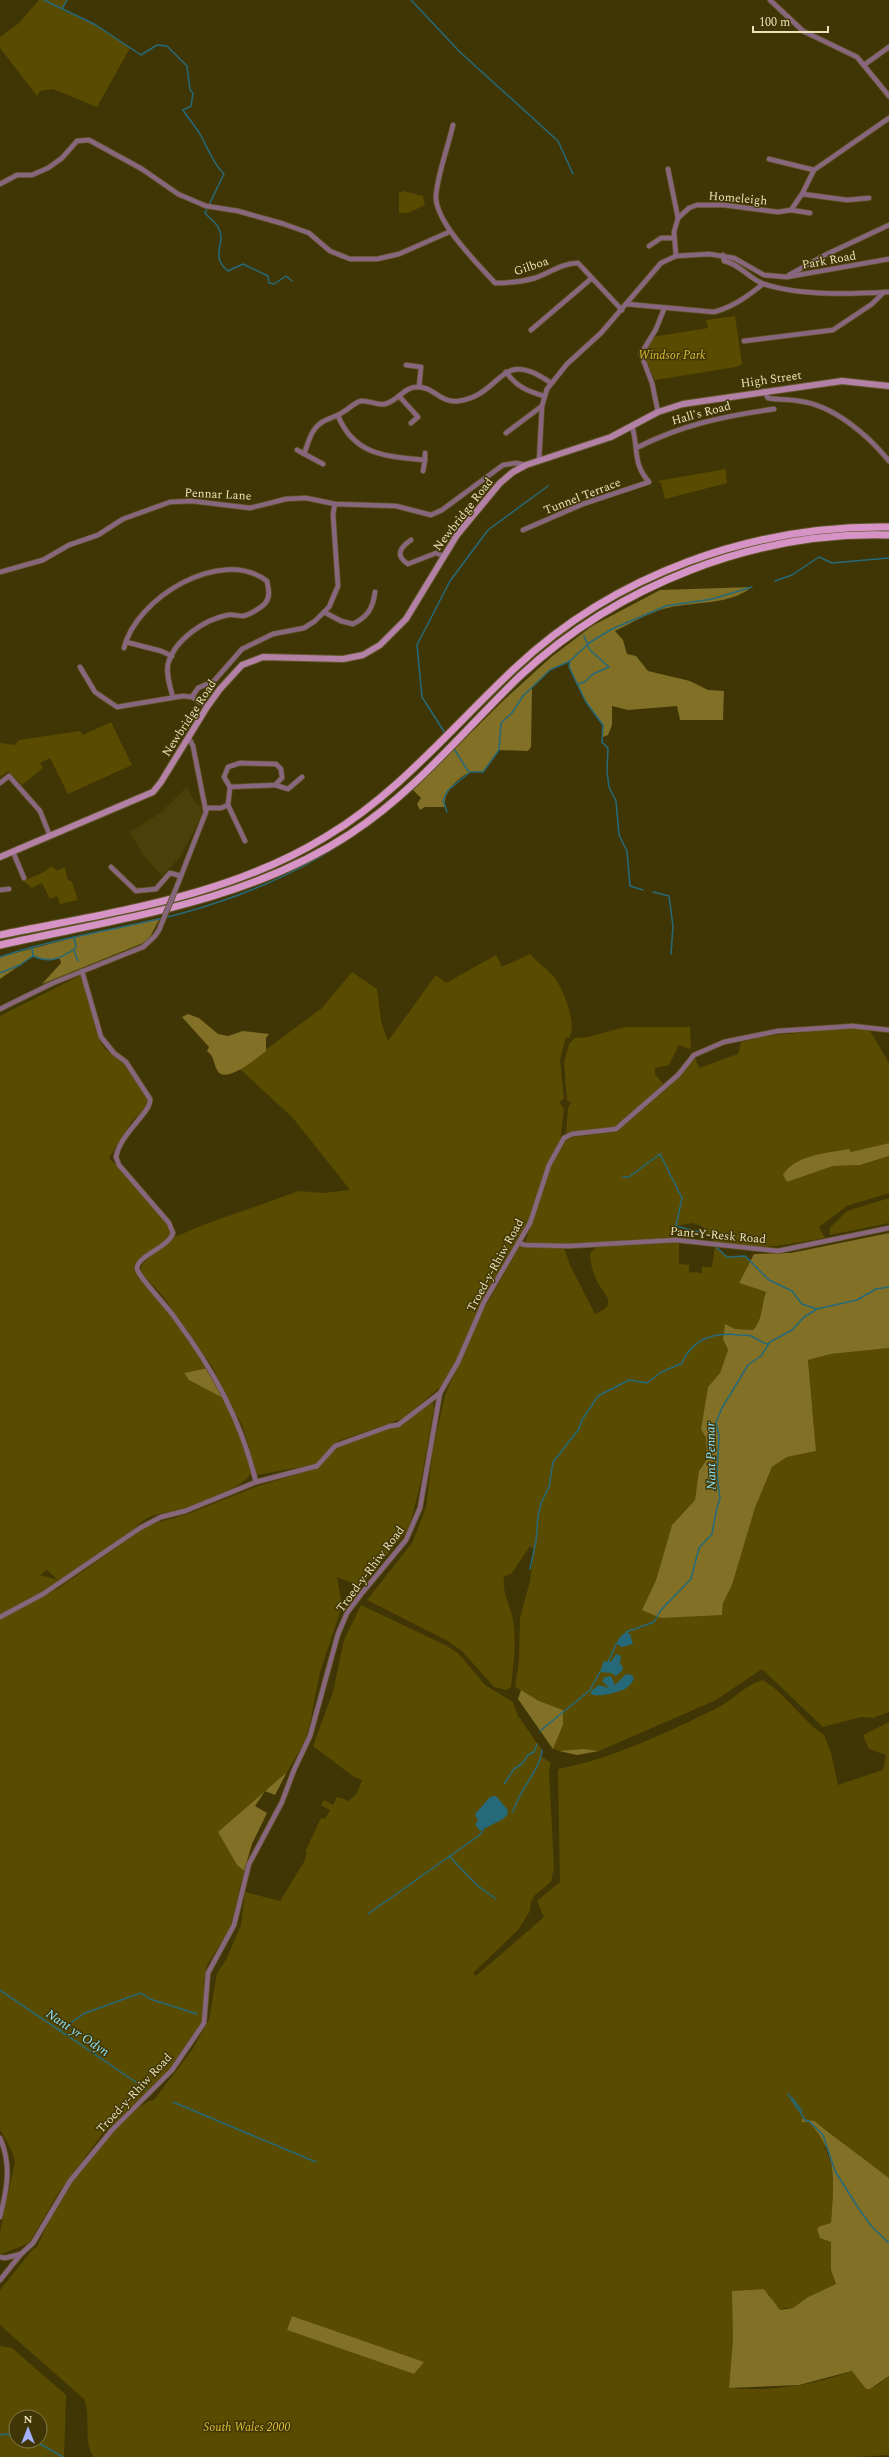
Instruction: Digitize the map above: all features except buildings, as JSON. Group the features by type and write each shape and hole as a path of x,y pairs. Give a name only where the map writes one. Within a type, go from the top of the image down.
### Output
{"main road":[{"path":"0,935 159,902 254,872 296,854 367,810 408,776 502,681 539,647 592,610 643,580 711,554 782,536 844,527 889,527"},
{"path":"0,944 135,917 195,901 269,877 313,856 384,811 444,755 495,701 541,657 594,618 659,583 722,559 755,550 844,536 889,535"}],"street":[{"path":"770,0 803,31 857,58 889,96"},
{"path":"864,65 889,46"},
{"path":"790,210 802,194 814,170 889,118"},
{"path":"0,184 17,175 32,175 48,168 62,158 77,141 89,140 142,169 178,194 206,206 238,211 302,231 309,234 330,251 350,259 377,260 399,254 450,232 441,216 436,196 453,125"},
{"path":"770,159 814,170"},
{"path":"668,169 678,218 674,238 676,256"},
{"path":"802,194 847,200 869,198"},
{"name":"Homeleigh","path":"678,218 689,208 697,205 724,205 778,212 790,210 810,213"},
{"path":"787,277 825,255 889,225"},
{"name":"Gilboa","path":"450,232 495,283 512,283 536,278 568,263 578,263 622,310"},
{"path":"649,246 661,238 674,238"},
{"path":"539,461 542,406 544,396 551,383 567,364 601,333 661,263 676,256 693,253 723,255 724,261 740,267 763,284 798,290 846,294 886,292"},
{"name":"Park Road","path":"723,255 734,258 764,275 773,277 787,277 889,259"},
{"path":"531,330 592,278"},
{"path":"626,304 664,309 714,312 724,310 749,296 763,284"},
{"path":"744,340 833,330 872,304 886,292"},
{"path":"658,412 652,383 641,354 656,329 664,309"},
{"path":"406,365 421,367 419,387"},
{"path":"304,454 312,433 317,426 338,416 360,402 385,404 399,396 408,388 426,388 439,398 458,402 482,393 506,372 518,368 526,368 535,372 551,383"},
{"path":"506,372 516,384 524,390 544,396"},
{"name":"High Street","path":"632,426 658,412 701,400 842,381 889,386"},
{"path":"764,391 768,398 799,400 832,412 859,431 889,461"},
{"path":"399,396 418,417 411,424"},
{"path":"506,433 542,406"},
{"name":"Hall's Road","path":"636,448 666,433 698,422 774,409"},
{"path":"338,416 350,438 362,447 377,454 425,460"},
{"path":"632,426 636,448"},
{"name":"Newbridge Road","path":"0,857 153,792 189,738 207,707 234,673 254,659 263,657 343,659 363,655 380,645 406,619 457,535 500,483 526,465 611,437 632,426"},
{"name":"Tunnel Terrace","path":"522,530 583,504 649,482 637,465 636,448"},
{"path":"297,450 323,464"},
{"path":"423,471 425,453"},
{"name":"Pennar Lane","path":"0,572 43,560 69,545 98,535 123,519 170,502 203,502 250,508 286,499 306,498 335,504 396,506 432,515 442,510 503,465 516,463 526,465"},
{"path":"192,697 198,688 214,681 242,649 273,634 304,628 324,612 335,596 338,586 332,514 335,504"},
{"path":"411,540 401,548 399,553 400,558 408,564 436,553 443,556"},
{"path":"124,648 130,629 143,612 180,584 223,568 241,569 258,574 267,581 269,593 267,602 244,616 229,615 215,619 188,635 172,656 168,673 173,697"},
{"path":"324,612 341,621 352,624 364,618 374,604 375,592"},
{"path":"126,642 161,651 172,656"},
{"path":"80,667 95,692 117,707 173,697 192,697 207,707"},
{"path":"0,1009 82,971 142,947 155,936 159,930 206,812 193,746 189,738"},
{"path":"245,841 228,805 230,787 224,777 228,767 240,763 276,764 281,769 282,778 275,785"},
{"path":"0,783 9,776 40,811 50,836"},
{"path":"230,787 275,785 288,789 302,777"},
{"path":"205,808 221,808 228,805"},
{"path":"14,852 24,878"},
{"path":"111,867 136,892 156,889 170,873 180,878"},
{"path":"0,890 9,889"},
{"path":"82,971 101,1036 114,1053 126,1062 150,1099 148,1110 126,1134 116,1157 119,1165 169,1223 173,1233 168,1242 141,1261 137,1266 138,1273 165,1303 205,1358 242,1433 256,1482"},
{"name":"Troed-y-Rhiw Road","path":"0,2280 21,2254 33,2243 70,2181 112,2130 172,2070 204,2023 208,1973 234,1925 250,1864 282,1802 294,1770 310,1736 338,1634 347,1613 406,1540 413,1528 424,1486 440,1393 456,1368 484,1302 519,1243 535,1209 549,1165 564,1138 572,1134 616,1129 678,1076 699,1052 724,1042 778,1031 852,1026 889,1030"},
{"name":"Pant-Y-Resk Road","path":"519,1243 525,1245 569,1246 676,1240 778,1251 889,1228"},
{"path":"0,1617 43,1594 140,1528 161,1517 184,1511 256,1482 317,1466 335,1446 390,1426 398,1425 440,1393"},
{"path":"0,2138 7,2161 8,2178 0,2217"},
{"path":"0,2257 5,2258 21,2254"}],"shaded area":[{"path":"752,587 743,593 721,600 663,609 615,631 623,640 627,654 636,656 648,671 690,681 708,690 724,691 723,720 680,720 677,706 628,710 612,706 612,725 608,735 603,737 603,725 586,702 569,667 570,661 550,670 532,688 531,747 528,751 499,750 483,772 470,772 465,774 452,786 446,797 445,807 425,807 420,810 417,804 421,798 413,790 505,699 550,658 592,626 660,590"},
{"path":"187,787 195,803 201,806 202,815 180,857 162,876 144,856 130,832 160,813"},
{"path":"160,918 149,939 143,943 42,984 61,963 60,959 40,959 33,956 0,979 0,957 80,936"},
{"path":"188,1014 199,1018 218,1034 228,1036 243,1031 269,1034 266,1038 266,1051 242,1069 227,1075 221,1074 217,1070 210,1053 207,1051 209,1047 182,1017"},
{"path":"889,1143 889,1156 860,1165 833,1166 787,1182 783,1175 788,1168 795,1163 812,1156 849,1149 851,1152"},
{"path":"889,1233 889,1348 831,1354 808,1360 816,1451 787,1457 772,1467 755,1508 732,1585 723,1603 722,1615 661,1618 642,1610 656,1580 672,1525 695,1500 699,1471 707,1459 706,1438 701,1429 708,1387 720,1373 728,1350 723,1339 725,1324 735,1329 753,1330 759,1322 766,1292 739,1283 754,1254 791,1253"},
{"path":"208,1368 223,1398 189,1380 184,1373"},
{"path":"521,1690 539,1701 563,1710 563,1725 553,1749 518,1699"},
{"path":"583,1749 599,1751 577,1755 559,1751"},
{"path":"287,1772 275,1795 265,1791"},
{"path":"265,1791 255,1806 267,1813 252,1844 244,1871 237,1865 218,1832"},
{"path":"802,2119 814,2121 889,2178 889,2376 870,2389 866,2389 852,2371 799,2385 729,2388 733,2338 732,2291 764,2289 780,2310 793,2308 808,2297 836,2284 831,2270 831,2242 820,2238 817,2229 820,2226 831,2223 833,2194 832,2168 825,2145 809,2122 802,2122"},
{"path":"292,2316 424,2362 414,2374 287,2330"}],"green space":[{"path":"39,0 67,0 62,10 96,25 130,48 97,107 53,89 40,91 37,96 0,48 0,37 19,23"},
{"path":"403,191 423,196 425,205 408,213 399,213 399,193"},
{"name":"Windsor Park","path":"735,316 742,364 736,367 655,380 644,355 652,337 708,328 706,320"},
{"path":"726,469 727,483 665,499 661,483 657,481"},
{"path":"111,722 132,765 68,794 50,758 40,763 43,768 22,785 8,771 0,777 0,743 15,745 19,740 80,731 83,735"},
{"path":"52,866 57,871 65,867 67,879 72,882 78,900 60,904 57,896 50,899 42,883 32,888 23,881 42,873"},
{"path":"530,954 557,981 565,997 571,1016 571,1032 569,1038 566,1037 560,1060 564,1099 559,1102 564,1109 560,1141 547,1165 528,1223 503,1266 447,1381 404,1418 338,1441 317,1464 257,1475 243,1427 212,1366 163,1296 140,1272 143,1263 175,1237 203,1225 299,1191 323,1193 350,1190 293,1118 240,1069 322,1008 352,972 377,989 381,1021 388,1041 436,975 446,983 496,955 502,967"},
{"path":"81,975 99,1040 105,1049 125,1065 148,1100 148,1106 132,1121 109,1158 130,1179 168,1225 171,1232 169,1237 133,1266 161,1301 208,1368 184,1373 192,1381 223,1398 227,1403 240,1433 251,1473 247,1478 232,1489 211,1499 185,1508 154,1515 146,1519 121,1539 62,1579 31,1598 0,1614 0,1016","holes":["47,1570 58,1580 40,1575"]},
{"path":"625,1027 690,1027 691,1047 690,1049 679,1045 669,1065 655,1068 655,1074 663,1084 617,1126 566,1134 568,1108 571,1102 567,1100 564,1063 569,1044 575,1038 588,1037"},
{"path":"846,1028 869,1029 889,1063 889,1143 851,1152 848,1149 822,1155 783,1175 787,1182 833,1166 860,1165 889,1156 889,1193 847,1206 819,1227 825,1238 776,1246 755,1247 715,1242 708,1236 703,1227 693,1223 676,1226 674,1237 582,1243 525,1243 553,1162 567,1140 574,1137 617,1132 671,1085 695,1058 699,1068 738,1054 741,1042 767,1036"},
{"path":"889,1198 889,1223 830,1235 830,1228 847,1211"},
{"path":"679,1243 679,1264 689,1265 689,1272 702,1273 702,1267 712,1267 715,1246 727,1257 745,1256 750,1261 739,1283 766,1292 760,1317 753,1330 734,1329 725,1325 723,1339 728,1350 720,1373 708,1387 701,1429 706,1438 707,1459 699,1471 695,1500 672,1525 656,1580 642,1610 722,1615 723,1603 732,1585 755,1508 772,1467 787,1457 816,1451 808,1360 831,1354 889,1348 889,1712 873,1718 861,1717 823,1727 762,1669 716,1700 599,1751 559,1751 553,1749 563,1725 563,1710 539,1701 515,1687 519,1661 520,1618 530,1581 534,1549 530,1546 512,1573 504,1577 504,1588 512,1615 515,1637 511,1687 507,1690 494,1687 462,1651 446,1640 367,1600 412,1543 426,1507 433,1449 445,1395 480,1316 520,1246 564,1248 570,1265 595,1314 607,1307 608,1303 591,1264 590,1253 597,1247"},
{"path":"432,1401 434,1407 421,1481 409,1529 361,1586 337,1577 342,1606 320,1672 310,1723 304,1743 287,1772 219,1832 237,1865 244,1871 230,1928 207,1965 204,1982 203,2016 200,2024 168,2071 100,2137 59,2192 29,2243 2,2254 0,2253 0,2232 15,2162 11,2150 0,2130 0,1619 59,1588 149,1525 188,1514 258,1486 319,1468 336,1447 390,1427 402,1426"},
{"name":"South Wales 2000","path":"361,1605 447,1646 458,1653 485,1685 513,1702 518,1716 542,1750 542,1757 551,1763 549,1770 554,1868 551,1882 535,1895 531,1902 530,1911 518,1930 473,1973 476,1976 544,1917 537,1901 560,1882 558,1769 619,1752 660,1735 717,1708 751,1685 763,1680 778,1691 813,1727 824,1735 831,1753 838,1785 883,1770 886,1755 869,1749 863,1735 889,1722 889,2178 828,2131 808,2119 826,2144 824,2146 831,2165 833,2193 831,2223 820,2226 831,2242 831,2270 836,2284 808,2297 793,2308 784,2308 780,2311 774,2305 769,2294 758,2289 733,2291 733,2338 729,2388 760,2389 807,2384 852,2371 866,2389 876,2386 889,2376 889,2455 857,2457 94,2457 88,2444 87,2414 84,2399 0,2325 0,2290 33,2249 37,2247 60,2200 90,2160 119,2127 133,2113 145,2104 154,2100 192,2050 209,2020 217,1973 226,1960 241,1925 245,1892 280,1901 304,1862 307,1852 305,1852 321,1818 325,1819 330,1810 321,1805 324,1800 333,1805 337,1797 349,1801 357,1793 362,1780 354,1777 313,1746 333,1692 344,1640","holes":["292,2316 423,2362 414,2374 287,2330"]},
{"path":"0,2346 12,2348 66,2395 64,2457 0,2457"}],"water":[{"path":"626,1632 630,1634 633,1644 622,1647 616,1644 620,1637"},
{"path":"616,1654 621,1656 620,1664 623,1667 622,1671 616,1676 611,1673 600,1672 604,1661 611,1662"},
{"path":"626,1674 632,1675 634,1679 625,1689 602,1695 591,1694 591,1691 599,1685 609,1688 602,1681 605,1677 611,1676 615,1685"},
{"path":"496,1796 507,1809 508,1814 503,1819 480,1831 475,1824 478,1821 475,1814 490,1797"}],"waterway":[{"path":"44,0 96,25 141,55 157,45 167,46 187,66 190,90 193,93 191,106 183,110 204,141 217,166 224,174 205,213 217,225 220,233 219,260 228,271 243,264 268,276 269,283 274,284 286,276 292,281"},
{"path":"62,9 67,0"},
{"path":"411,0 460,52 558,141 573,174"},
{"path":"445,733 422,697 417,645 450,581 488,530 548,486"},
{"path":"775,581 792,575 819,557 832,563 889,558"},
{"path":"447,812 443,800 448,790 470,772 483,772 499,750 501,723 512,713 523,696 550,670 570,661 589,643 612,629 666,606 712,599 752,587"},
{"path":"578,684 585,682 593,674 609,667 590,650 584,636"},
{"path":"570,661 569,667 586,702 603,725 602,742 608,748 607,771 609,787 616,801 619,835 627,851 630,886 643,890"},
{"path":"453,747 468,771"},
{"path":"390,809 422,781"},
{"path":"0,957 45,944 183,913 258,888 328,853 371,823"},
{"path":"653,892 669,896 673,926 671,954"},
{"path":"0,973 20,965 33,956 45,960 61,957 76,948 74,937"},
{"path":"32,948 33,956"},
{"path":"74,950 78,961"},
{"path":"623,1177 629,1177 660,1154 682,1198 676,1226 702,1233"},
{"path":"715,1246 727,1257 745,1256 769,1280 792,1291 802,1304 817,1309"},
{"name":"Nant Pennar","path":"626,1632 654,1622 660,1611 691,1579 699,1548 712,1534 720,1499 717,1474 719,1436 716,1422 722,1408 748,1365 761,1356 770,1342 792,1330 804,1317 817,1309 857,1300 876,1289 889,1287"},
{"path":"530,1569 536,1541 538,1516 541,1503 549,1487 553,1462 579,1429 582,1420 598,1396 629,1380 647,1383 660,1373 682,1363 692,1348 705,1338 730,1334 748,1335 768,1344"},
{"path":"608,1663 616,1644"},
{"path":"540,1731 590,1690 600,1672"},
{"path":"504,1784 514,1769 522,1764 528,1755 534,1752 537,1744"},
{"path":"513,1812 520,1796 538,1765 542,1750"},
{"path":"368,1914 481,1834 483,1830"},
{"path":"449,1856 477,1885 496,1899"},
{"name":"Nant yr Odyn","path":"0,1990 146,2089"},
{"path":"59,2031 85,2013 141,1993 150,1999 197,2014"},
{"path":"788,2094 806,2121 809,2121 823,2135 835,2171 872,2227 889,2243"},
{"path":"792,2098 802,2111"},
{"name":"Nant yr Odyn","path":"173,2102 316,2162"},
{"path":"0,2435 8,2434"},
{"path":"48,2448 63,2457"}]}
